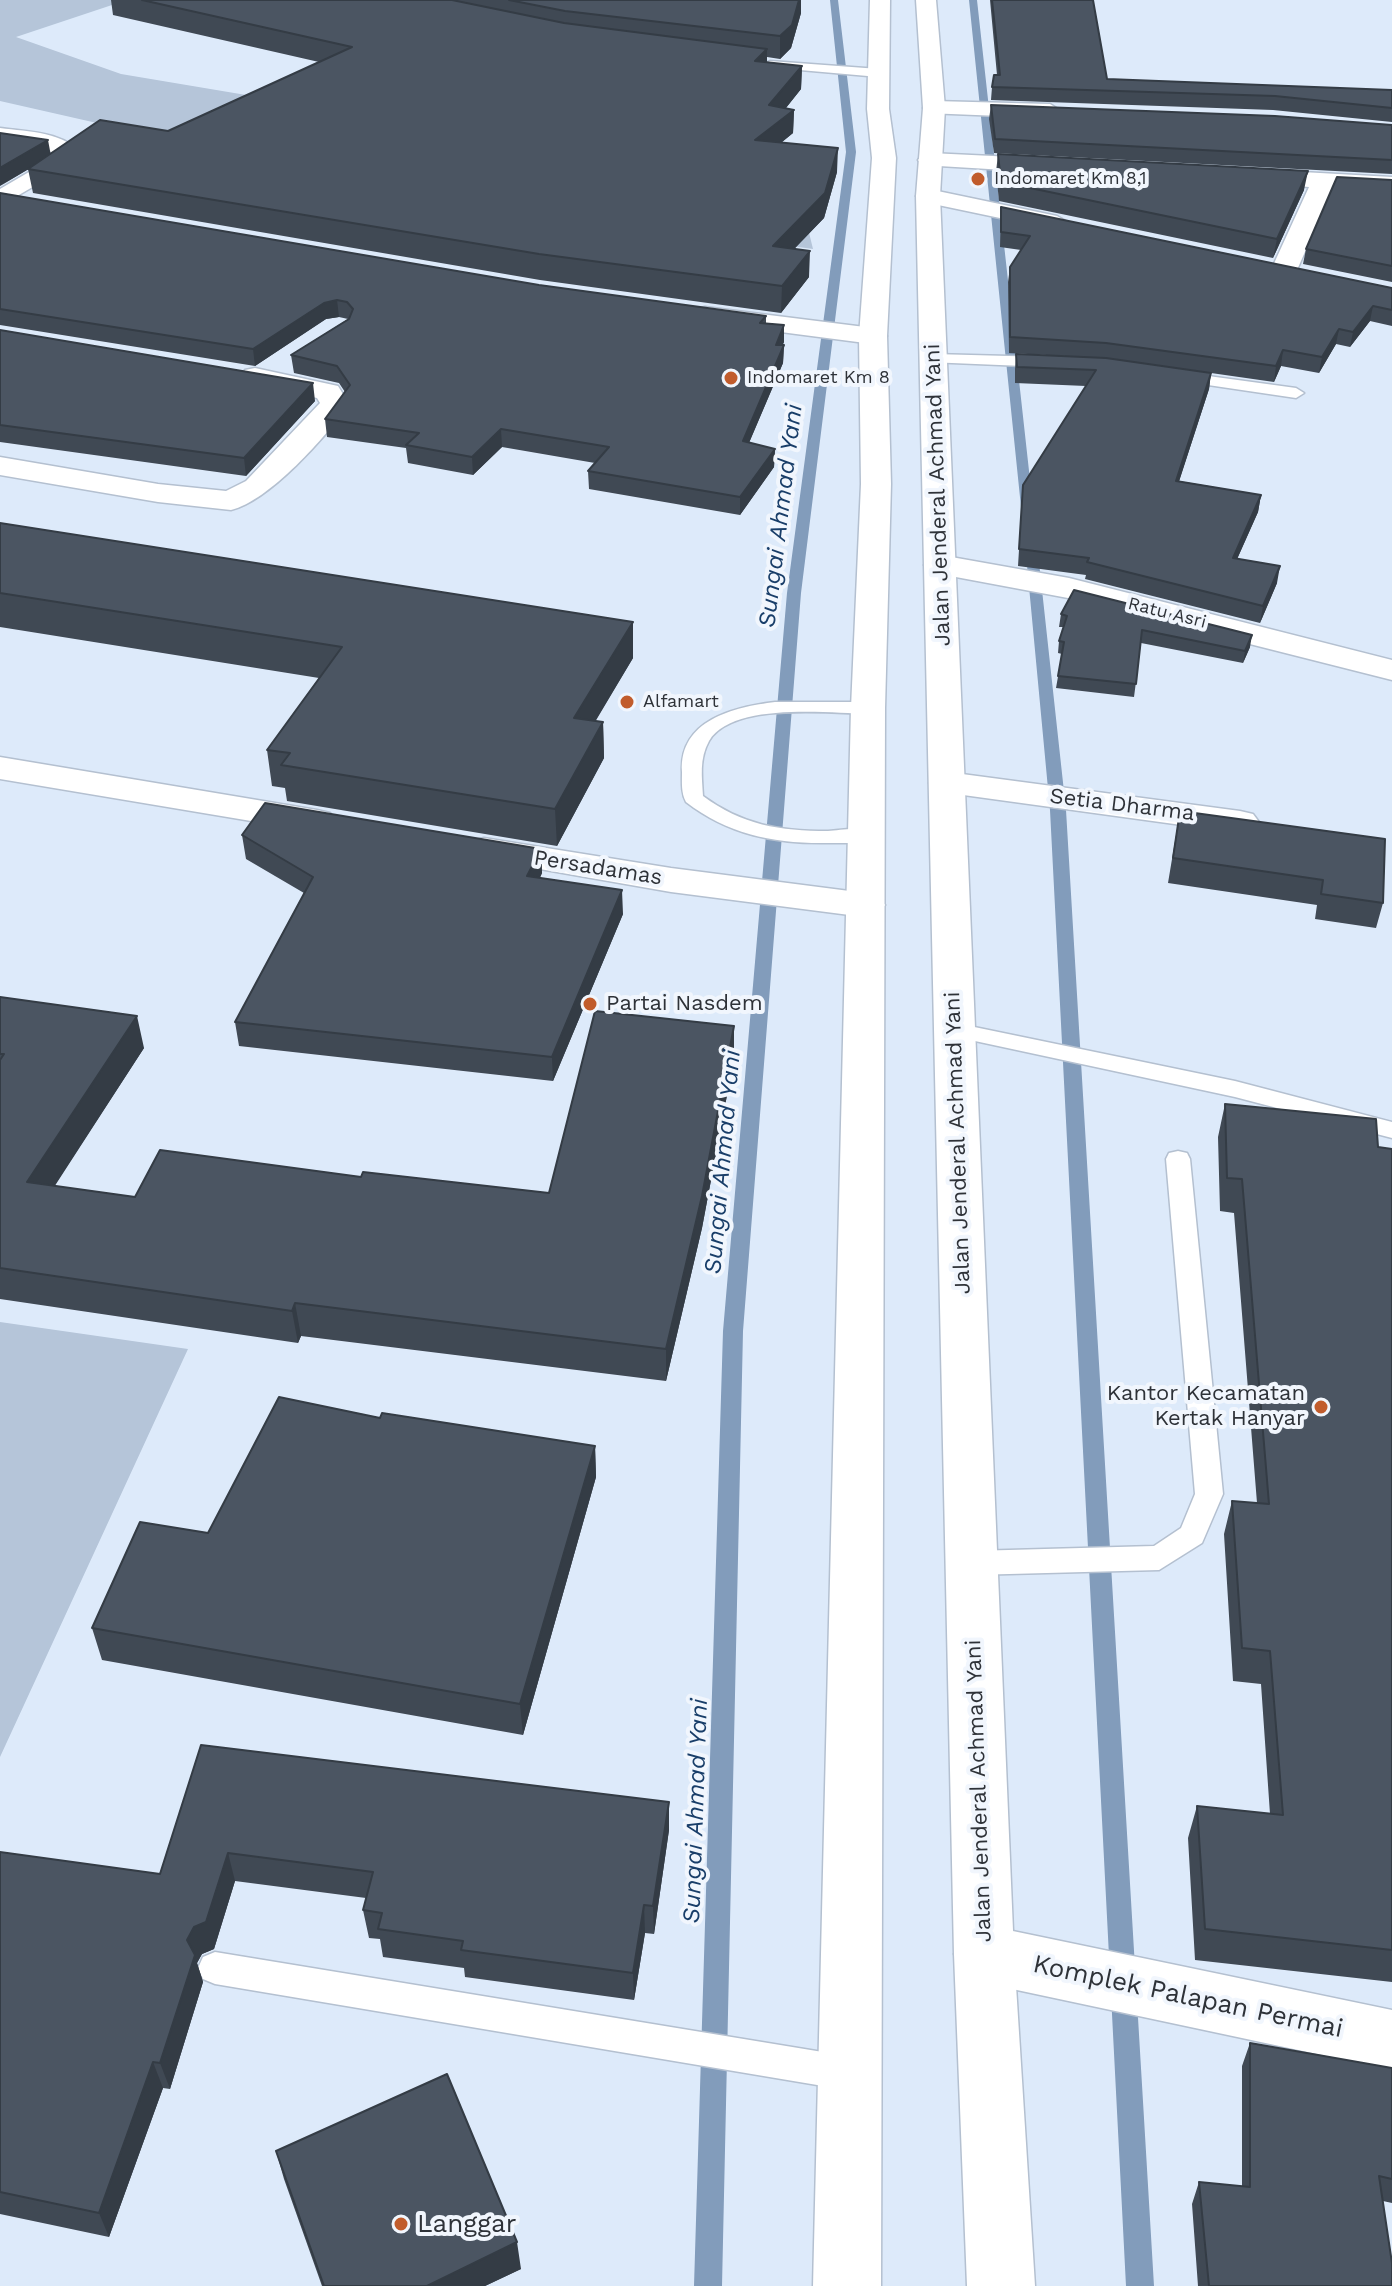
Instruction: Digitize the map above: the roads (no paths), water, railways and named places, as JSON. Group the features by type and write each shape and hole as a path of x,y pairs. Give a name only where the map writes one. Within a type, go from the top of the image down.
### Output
{"main road":[{"path":"847,2286 868,708 876,484 873,336 884,158 878,109 880,0"},
{"name":"Jalan Jenderal Achmad Yani","path":"926,0 934,108 929,178 933,359 984,1954 1001,2286"},
{"path":"934,108 1072,112"},
{"path":"0,135 55,145 69,151 72,157 1,199"},
{"path":"929,178 1075,167"},
{"path":"1230,175 1392,184"},
{"path":"929,178 1088,229"},
{"path":"1284,270 1324,180"},
{"path":"1,199 48,206"},
{"path":"1254,264 1315,276"},
{"path":"674,310 873,336"},
{"path":"262,377 288,361"},
{"path":"0,466 158,493 231,501 257,487 335,404 328,392 232,372"},
{"path":"876,484 937,481"},
{"name":"Ratu Asri","path":"940,565 1069,588 1392,670"},
{"path":"0,768 359,828"},
{"name":"Setia Dharma","path":"947,783 1185,812 1274,828"},
{"name":"Persadamas","path":"453,843 671,880 865,905"},
{"name":"Komplek Palapan Permai","path":"984,1954 1392,2040"}],"lane":[{"path":"759,64 879,73"},
{"path":"933,359 1063,364"},
{"path":"1163,375 1296,393"},
{"path":"866,836 800,837 738,829 693,798 689,757 705,729 743,710 868,708"},
{"path":"955,1030 1235,1089 1392,1130"},
{"path":"972,1563 1159,1558 1192,1535 1209,1494 1178,1159"},
{"path":"215,1968 850,2073"}],"waterway":[{"name":"Sungai Ahmad Yani","path":"708,2286 733,1331 794,593 851,152 834,0"},
{"name":"Sungai Ahmad Yani","path":"973,0 1027,507"},
{"name":"Sungai Ahmad Yani","path":"1031,544 1058,810 1140,2286"}],"place":[{"name":"Indomaret Km 8,1","path":"978,179"},
{"name":"Indomaret Km 8","path":"731,378"},
{"name":"Alfamart","path":"627,702"},
{"name":"Partai Nasdem","path":"590,1004"},
{"name":"Kantor Kecamatan Kertak Hanyar","path":"1321,1407"},
{"name":"Langgar","path":"401,2224"}]}
